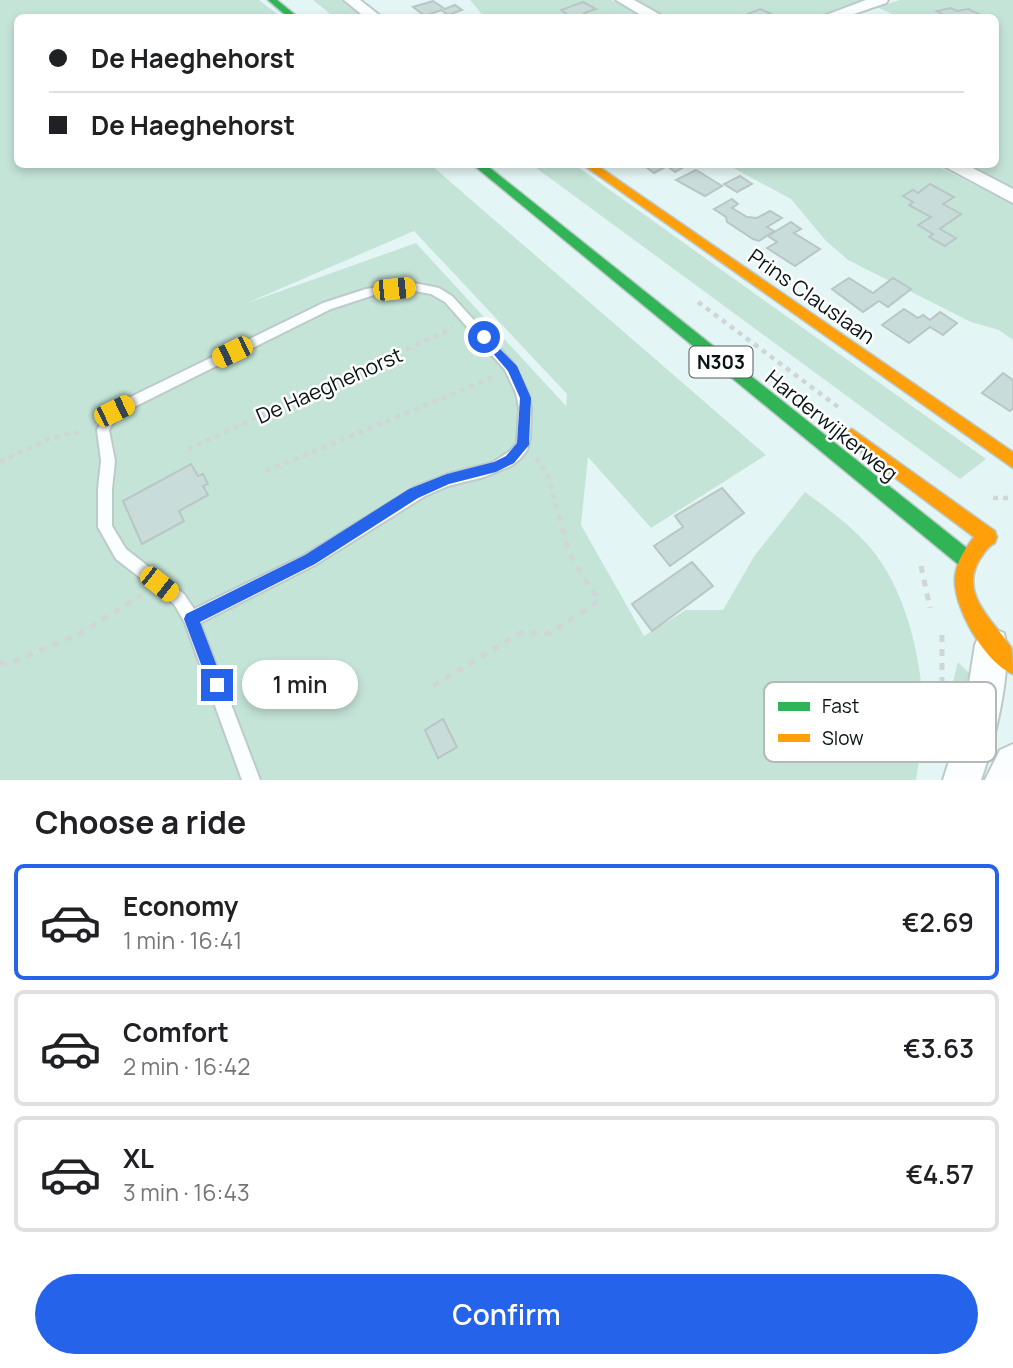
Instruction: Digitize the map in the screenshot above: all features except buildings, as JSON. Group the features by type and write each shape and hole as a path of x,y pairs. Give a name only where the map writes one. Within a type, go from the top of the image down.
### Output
{"main road":[{"path":"272,0 290,14"},
{"path":"288,0 304,14"},
{"name":"Harderwijkerweg","path":"482,168 966,559 975,546 993,536 843,429"},
{"path":"503,168 649,282"},
{"name":"Prins Clauslaan","path":"593,168 1013,461"},
{"path":"966,559 963,584 972,614 1003,654"}],"street":[{"path":"351,0 370,14"},
{"path":"624,0 651,14"},
{"path":"837,14 881,0"},
{"path":"957,168 1013,197"},
{"path":"993,682 1003,654"},
{"path":"962,780 969,762"},
{"path":"1004,780 1013,763"}],"lane":[{"path":"191,619 310,560 414,494 447,479 496,467 510,459 523,445 526,398 513,369 454,304 435,291 412,287 352,296 114,411 103,430 108,461 105,527 121,554 179,599 191,619 251,780"}],"path":[{"name":"Harderwijkerweg","path":"689,296 843,410"},
{"name":"De Haeghehorst","path":"188,449 470,321"},
{"path":"266,471 513,369"},
{"path":"0,462 44,439 67,432 103,430"},
{"path":"433,686 520,633 550,633 599,601 570,555 558,522 553,489 541,462 523,445"},
{"path":"0,663 8,664 81,633 159,584"},
{"path":"941,630 943,682"},
{"path":"957,762 962,780"}],"green space":[{"path":"0,0 259,0 277,14 14,14 14,168 434,168 766,455 651,528 588,457 581,525 644,636 686,610 723,610 755,555 805,492 853,530 881,562 904,607 912,632 921,682 764,682 764,762 919,762 916,780 0,780","holes":["414,231 567,394 566,406 416,243 247,303"]},
{"path":"313,0 345,0 365,14 330,14"},
{"path":"470,0 611,0 640,14 484,14"},
{"path":"628,0 865,0 825,14 657,14"},
{"path":"900,0 1013,0 1013,191 966,168 999,168 999,14 892,14 877,7"},
{"path":"536,168 579,168 986,459 960,479"},
{"path":"734,168 941,168 1013,204 1013,340 999,330 971,322 848,260 826,241 791,199"},
{"path":"958,662 975,679 974,682 953,682"}],"traffic: fast":[{"path":"272,0 290,14"},
{"path":"482,168 966,559"}],"traffic: slow":[{"path":"593,168 1013,461"},
{"path":"852,436 988,537"},
{"path":"982,541 970,557 965,574 969,606 988,636 1013,664"}],"route":[{"path":"217,685 191,619 310,560 414,494 447,479 496,467 510,459 523,445 526,398 513,369 484,337"}]}
